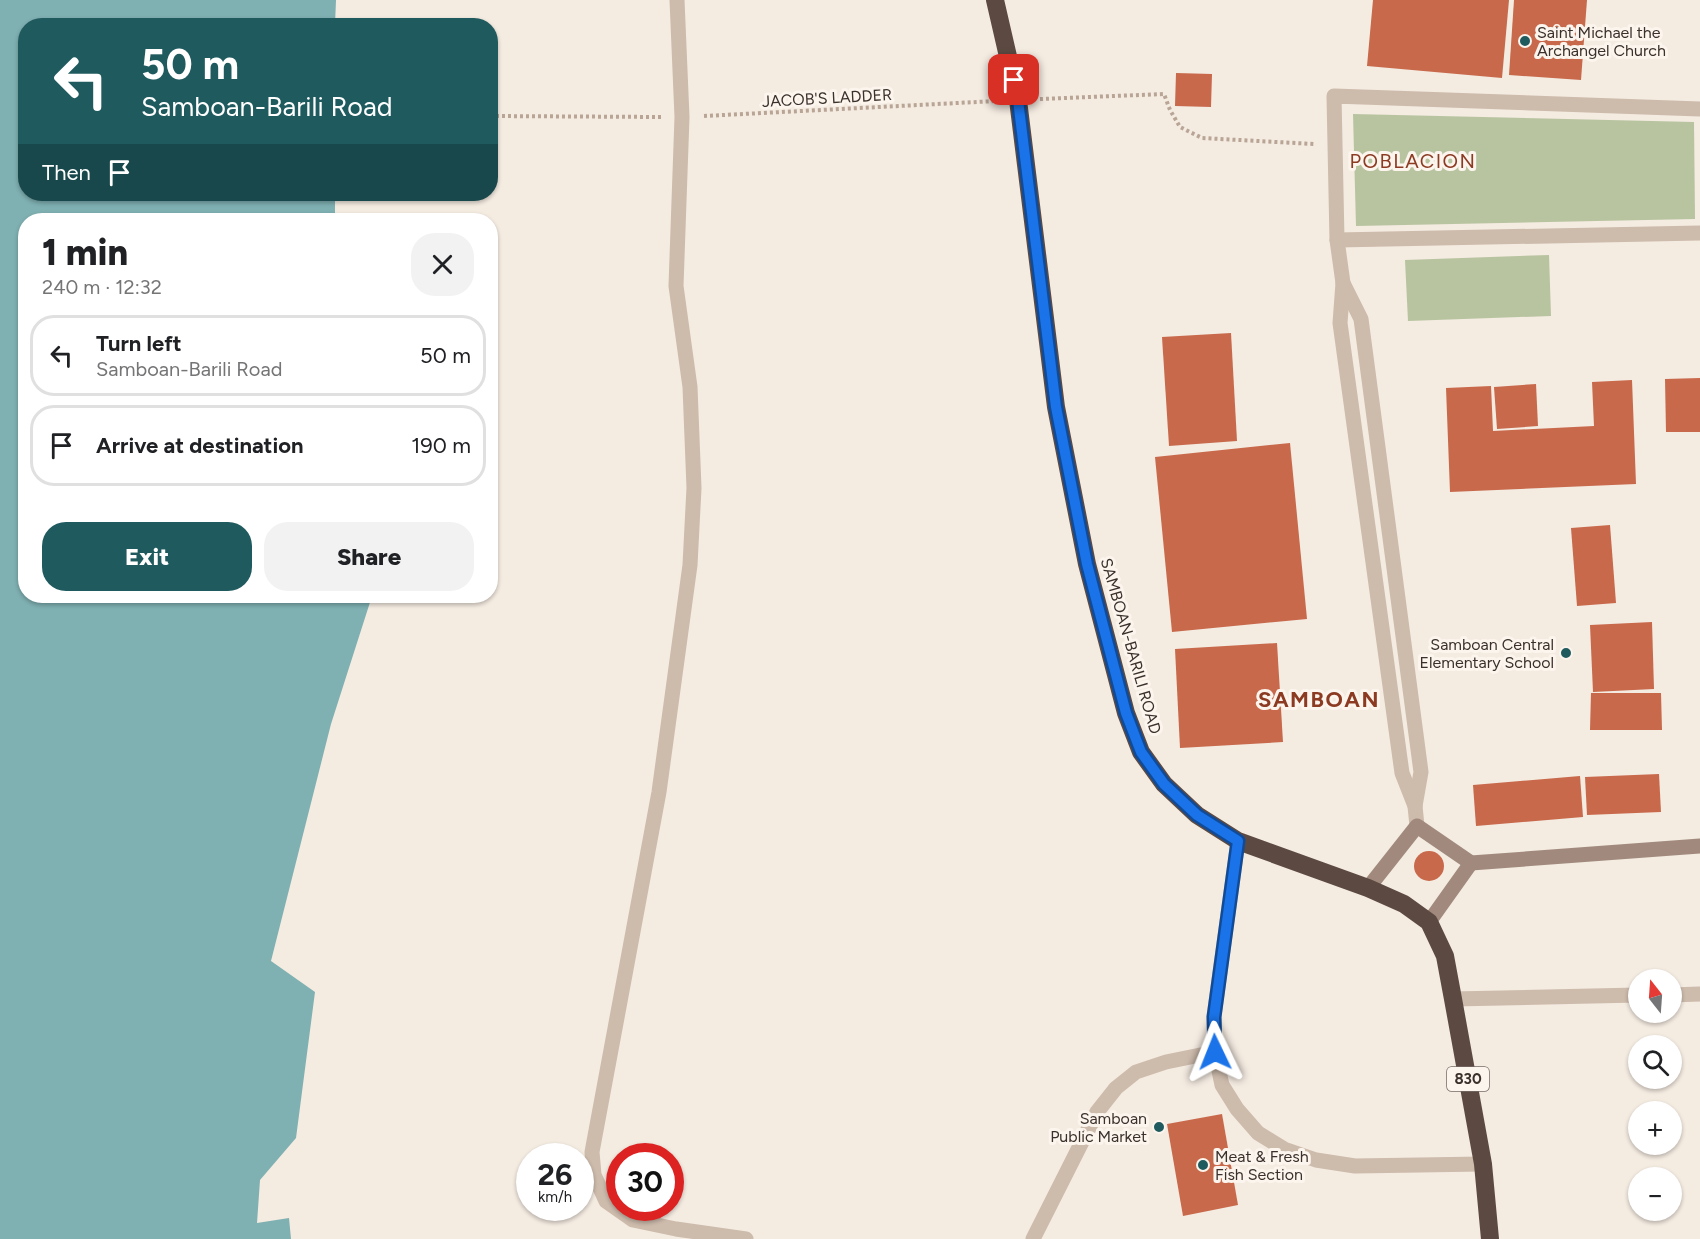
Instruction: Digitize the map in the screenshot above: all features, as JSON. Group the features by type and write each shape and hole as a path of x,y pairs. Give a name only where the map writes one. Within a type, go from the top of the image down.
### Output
{"highway":[{"name":"SAMBOAN-BARILI ROAD","path":"995,0 1018,100 1056,407 1087,564 1126,713 1141,752 1164,784 1197,815 1238,841 1368,888 1404,904 1429,922 1445,956 1483,1164 1490,1239"}],"main road":[{"path":"1368,888 1417,826 1471,864 1700,846"},
{"path":"1429,922 1471,864"}],"street":[{"path":"677,0 682,117 676,286 690,387 694,488 690,565 659,792 592,1152 594,1175 606,1201 633,1220 746,1239"},
{"path":"1415,806 1402,773 1340,323 1343,284 1337,240 1334,96 1700,108"},
{"path":"1337,240 1700,233"},
{"path":"1343,284 1361,319 1421,772 1415,806 1417,826"},
{"path":"1238,841 1214,1017 1215,1052 1222,1085 1237,1109 1258,1133 1284,1149 1316,1160 1355,1166 1483,1164"},
{"path":"1682,995 1700,994"},
{"path":"1453,999 1628,995"},
{"path":"1033,1239 1097,1112 1116,1088 1136,1072 1166,1062 1215,1052"}],"path":[{"name":"JACOB'S LADDER","path":"498,116 682,117 1164,94 1180,127 1202,138 1335,145"}],"green space":[{"path":"1353,114 1694,122 1695,219 1356,226"},
{"path":"1549,255 1551,316 1408,321 1405,260"}],"water":[{"path":"0,0 336,0 335,18 18,18 18,201 335,201 335,213 18,213 18,603 370,603 331,724 271,961 315,992 296,1138 260,1180 257,1223 289,1218 291,1239 0,1239"}],"building":[{"path":"1373,0 1509,0 1502,78 1367,66"},
{"path":"1514,0 1587,0 1581,80 1509,75"},
{"path":"1176,73 1212,74 1211,107 1175,106"},
{"path":"1231,333 1237,441 1169,446 1162,337"},
{"path":"1700,378 1700,432 1666,432 1665,379"},
{"path":"1632,380 1636,484 1450,492 1446,388 1491,386 1493,431 1594,426 1592,382"},
{"path":"1536,384 1538,426 1497,429 1494,387"},
{"path":"1290,443 1307,619 1172,632 1155,457"},
{"path":"1610,525 1616,603 1577,606 1571,528"},
{"path":"1652,622 1654,689 1593,692 1590,625"},
{"path":"1277,643 1283,742 1180,748 1175,649"},
{"path":"1591,693 1661,693 1662,730 1590,730"},
{"path":"1659,774 1661,812 1587,815 1585,777"},
{"path":"1580,776 1583,817 1476,826 1473,785"},
{"path":"1429,851 1440,855 1444,866 1440,877 1429,881 1418,877 1414,866 1418,855"},
{"name":"Meat & Fresh Fish Section","path":"1222,1114 1238,1205 1183,1216 1167,1124"}],"place":[{"name":"Saint Michael the Archangel Church","path":"1525,41"},
{"name":"Samboan Central Elementary School","path":"1566,653"},
{"name":"Samboan Public Market","path":"1159,1127"},
{"name":"Meat & Fresh Fish Section","path":"1203,1165"}],"district":[{"name":"POBLACION","path":"1413,161"},
{"name":"SAMBOAN","path":"1319,699"}],"route":[{"path":"1014,80 1056,407 1087,564 1126,713 1141,752 1164,784 1197,815 1238,841 1214,1017 1215,1052"}]}
